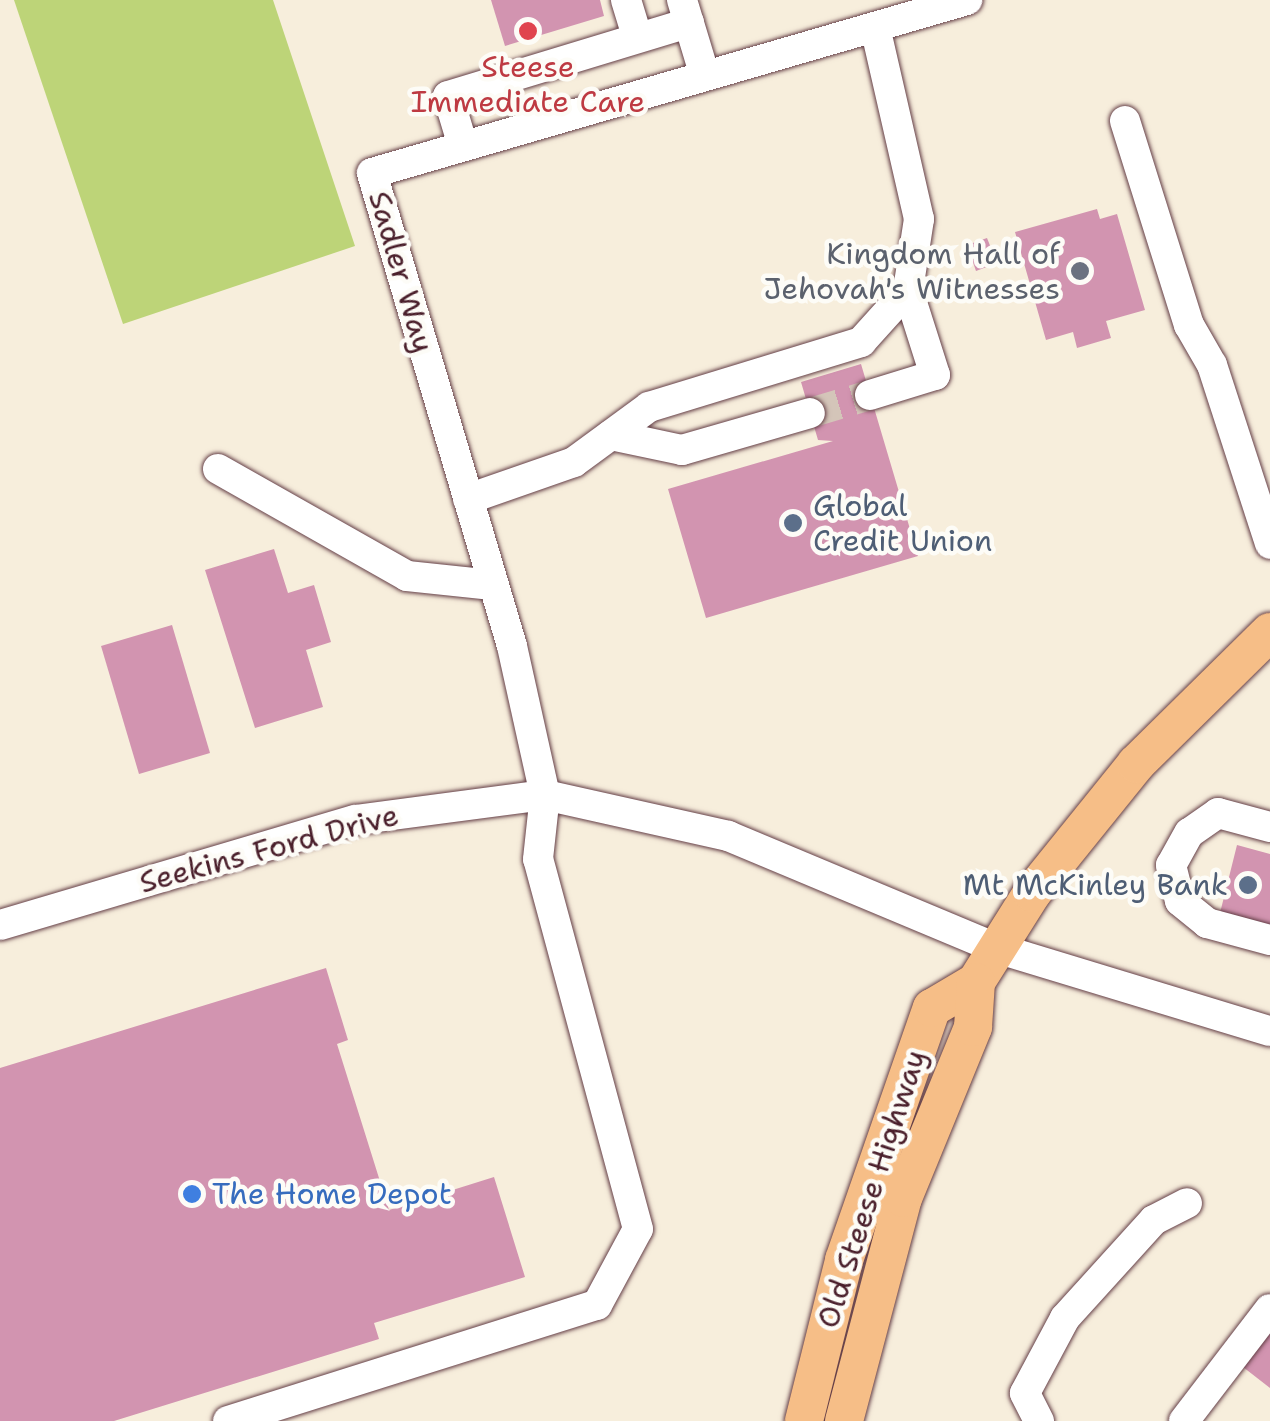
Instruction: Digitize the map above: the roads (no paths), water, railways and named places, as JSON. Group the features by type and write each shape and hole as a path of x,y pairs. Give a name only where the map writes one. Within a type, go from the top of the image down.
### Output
{"main road":[{"name":"Old Steese Highway","path":"844,1421 903,1198 974,1027 976,982 996,948 1136,764 1270,632"},
{"name":"Old Steese Highway","path":"804,1421 850,1241 932,1008 976,982"}],"street":[{"path":"626,0 637,36"},
{"name":"Sadler Way","path":"545,795 493,584 372,172 966,0"},
{"path":"463,146 448,96 637,36 685,12 705,76"},
{"path":"870,395 935,375 908,290 919,219 876,27"},
{"path":"1125,121 1189,325 1212,364 1270,544"},
{"path":"468,498 537,480 649,408 862,342 908,290"},
{"path":"612,434 682,450 810,413"},
{"path":"218,470 406,576 493,584"},
{"path":"228,1421 597,1305 638,1230 538,859 545,795"},
{"name":"Seekins Ford Drive","path":"0,924 355,820 545,795 728,836 996,948 1270,1032"},
{"path":"1270,827 1218,813 1189,833 1171,865 1180,901 1206,923 1270,940"},
{"path":"1039,1421 1025,1392 1064,1318 1154,1220 1187,1203"},
{"path":"1184,1421 1270,1309"}],"tunnel":[{"path":"810,413 870,395"}],"place":[{"name":"Steese Immediate Care","path":"528,31"},
{"name":"Kingdom Hall of Jehovah's Witnesses","path":"1080,271"},
{"name":"Global Credit Union","path":"793,523"},
{"name":"Mt McKinley Bank","path":"1248,885"},
{"name":"The Home Depot","path":"192,1194"}]}
